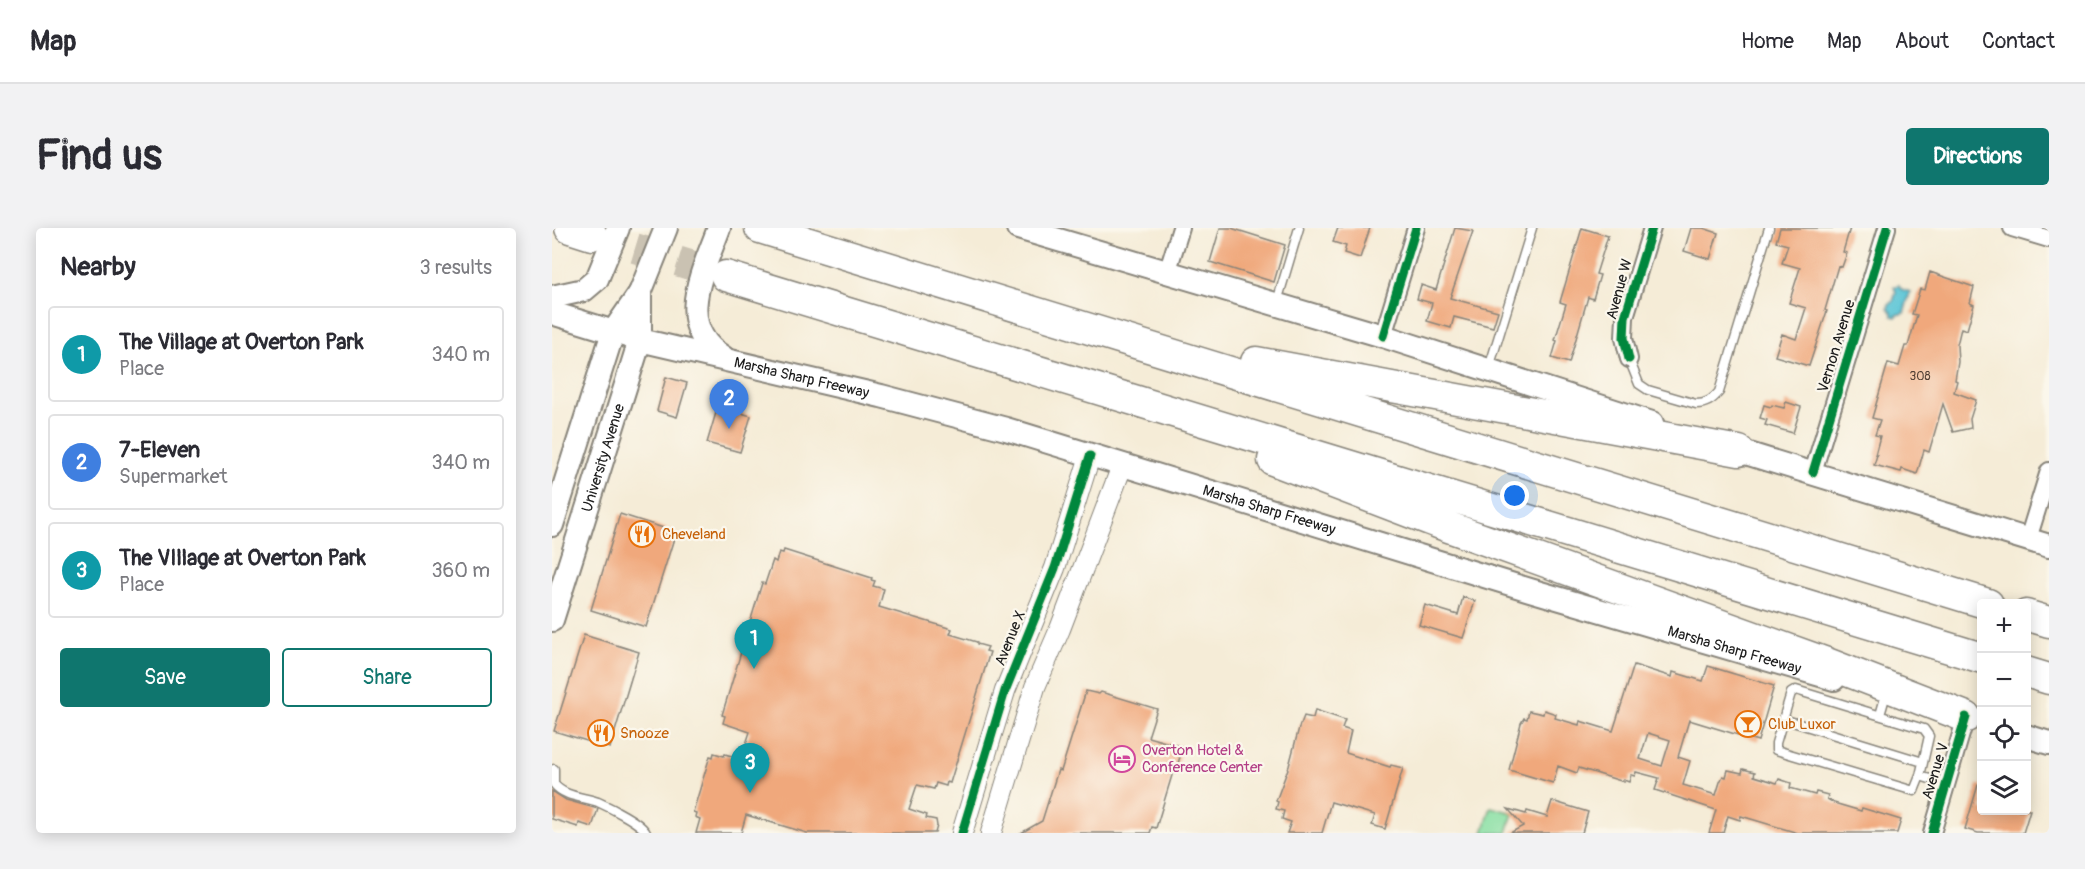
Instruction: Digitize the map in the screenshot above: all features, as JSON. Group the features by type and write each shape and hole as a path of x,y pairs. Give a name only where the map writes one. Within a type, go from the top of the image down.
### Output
{"highway":[{"path":"760,228 1977,600"},
{"path":"726,276 1977,656"},
{"path":"1105,334 1739,451"},
{"path":"1066,381 1446,526 1824,662 1974,720"},
{"path":"2031,617 2049,622"},
{"path":"2031,674 2049,679"}],"main road":[{"name":"University Avenue","path":"552,525 614,332 640,293 666,228"},
{"path":"719,228 699,282 695,321 709,349 727,360"},
{"path":"1018,228 1383,336 1739,451 2038,542"},
{"path":"552,297 584,290 597,279 593,230"},
{"name":"University Avenue","path":"552,620 640,340 640,293"},
{"name":"Marsha Sharp Freeway","path":"552,313 640,340 892,399 1006,429 1530,590 1883,705 1974,720"},
{"path":"2031,737 2049,742"}],"street":[{"path":"1167,273 1181,228"},
{"path":"1383,336 1416,228"},
{"name":"Avenue W","path":"1629,359 1624,338 1625,317 1652,228"},
{"name":"Vernon Avenue","path":"1813,472 1887,228"},
{"path":"2012,228 2049,239"},
{"name":"Avenue X","path":"962,833 1005,691 1055,568 1089,456"},
{"path":"991,833 1035,687 1060,629 1122,466"},
{"path":"2038,542 2049,471"},
{"name":"Avenue V","path":"1932,833 1946,784 1974,720"}],"lane":[{"path":"1276,305 1299,228"},
{"path":"1488,371 1532,228"},
{"path":"1629,359 1639,384 1648,390 1695,404 1710,401 1719,392 1768,228"},
{"path":"1796,690 1883,705 1924,729 1929,736 1920,777 1914,791 1776,750 1783,719 1791,693 1796,690"},
{"path":"1783,719 1923,762"},
{"path":"554,769 552,777 560,791 599,803 639,825 646,833"},
{"path":"1920,777 1946,784"}],"green space":[{"path":"1491,807 1513,813 1507,833 1483,833"}],"water":[{"path":"1899,285 1901,289 1910,292 1904,313 1896,317 1892,316 1888,308 1896,292 1894,287"}],"building":[{"path":"1220,228 1231,228 1285,245 1274,282 1210,262"},
{"path":"1338,228 1370,228 1360,258 1344,253 1346,246 1333,242"},
{"path":"1455,228 1473,231 1450,298 1498,311 1493,327 1454,317 1451,328 1427,321 1432,303 1417,299 1421,285 1436,290"},
{"path":"1582,228 1608,236 1596,274 1600,275 1593,299 1588,297 1569,363 1552,358 1566,304 1560,302"},
{"path":"1691,228 1703,228 1718,233 1710,259 1684,251"},
{"path":"1780,228 1850,228 1843,252 1847,253 1842,267 1838,266 1825,310 1827,311 1809,366 1775,356 1782,334 1796,339 1806,308 1789,303 1800,268 1782,263 1788,245 1776,242"},
{"path":"1930,272 1974,287 1970,303 1974,305 1967,330 1961,328 1957,345 1958,362 1955,380 1957,381 1954,392 1976,400 1970,419 1971,428 1953,432 1943,404 1929,452 1924,450 1917,474 1902,469 1901,472 1874,465 1880,436 1875,435 1880,420 1872,418 1888,363 1899,366 1905,346 1908,346 1917,315 1912,314 1920,289 1925,290"},
{"path":"666,377 687,383 677,417 657,411"},
{"path":"1786,402 1801,407 1793,433 1765,425 1767,420 1760,418 1764,405 1784,408"},
{"path":"718,406 751,416 740,452 707,443"},
{"path":"620,514 676,532 646,627 591,610"},
{"path":"784,550 872,578 871,580 875,581 873,586 884,589 879,607 952,629 950,634 988,647 986,651 990,652 950,783 947,782 946,786 936,783 934,789 917,785 909,809 927,815 926,818 936,820 935,833 807,833 746,815 741,833 696,833 700,819 695,817 696,813 693,812 710,756 713,757 714,753 724,756 725,754 741,759 750,732 723,723 725,716 722,715 762,583 765,584 773,560 776,562 779,552 783,553"},
{"path":"1463,597 1475,601 1463,638 1419,625 1425,605 1458,615"},
{"path":"584,635 639,652 610,748 554,731"},
{"path":"1634,665 1672,677 1673,672 1703,681 1708,666 1774,686 1758,741 1689,720 1678,757 1690,761 1683,785 1716,795 1720,782 1723,776 1726,777 1728,770 1742,773 1743,769 1755,772 1754,776 1777,783 1779,779 1791,783 1790,788 1815,795 1816,792 1828,795 1827,799 1834,803 1861,811 1862,808 1901,820 1897,833 1798,833 1741,816 1740,820 1728,816 1723,833 1709,833 1716,810 1655,790 1659,778 1636,772 1635,776 1631,775 1629,782 1624,780 1624,782 1579,768 1577,773 1558,766 1553,783 1509,770 1521,723 1524,718 1527,719 1529,711 1543,714 1544,710 1556,714 1555,718 1579,725 1580,721 1613,731","holes":["1648,733 1670,740 1662,766 1640,759"]},
{"name":"Overton Hotel & Conference Center","path":"1086,691 1099,694 1101,692 1157,709 1148,737 1183,747 1156,828 1152,827 1150,833 1021,833 1042,821 1058,770 1061,771"},
{"path":"1315,710 1345,720 1342,728 1351,731 1346,753 1390,767 1391,765 1403,768 1385,829 1372,825 1375,815 1331,802 1322,833 1287,833 1291,822 1282,819 1284,811 1276,809 1278,802 1276,801 1289,766 1300,724 1304,716 1313,718"},
{"path":"1977,788 1977,815 2028,815 2023,833 1978,833 1965,829"},
{"path":"552,791 566,800 598,809 592,827 579,823 578,827 552,819"},
{"path":"1552,801 1588,812 1582,833 1510,833 1523,826 1508,809 1526,814 1527,811 1547,817"}],"tunnel":[{"path":"592,235 726,276"}],"cycle path":[{"path":"1383,336 1416,228"},
{"path":"1629,359 1624,338 1625,317 1652,228"},
{"path":"1813,472 1887,228"},
{"path":"962,833 1005,691 1055,568 1090,456"},
{"path":"1932,833 1966,717"}],"place":[{"name":"7-Eleven","path":"729,429"},
{"name":"Cheveland","path":"642,534"},
{"name":"The Village at Overton Park","path":"754,669"},
{"name":"Club Luxor","path":"1748,724"},
{"name":"Snooze","path":"601,733"},
{"name":"Overton Hotel & Conference Center","path":"1122,759"},
{"name":"The VIllage at Overton Park","path":"750,793"}]}
